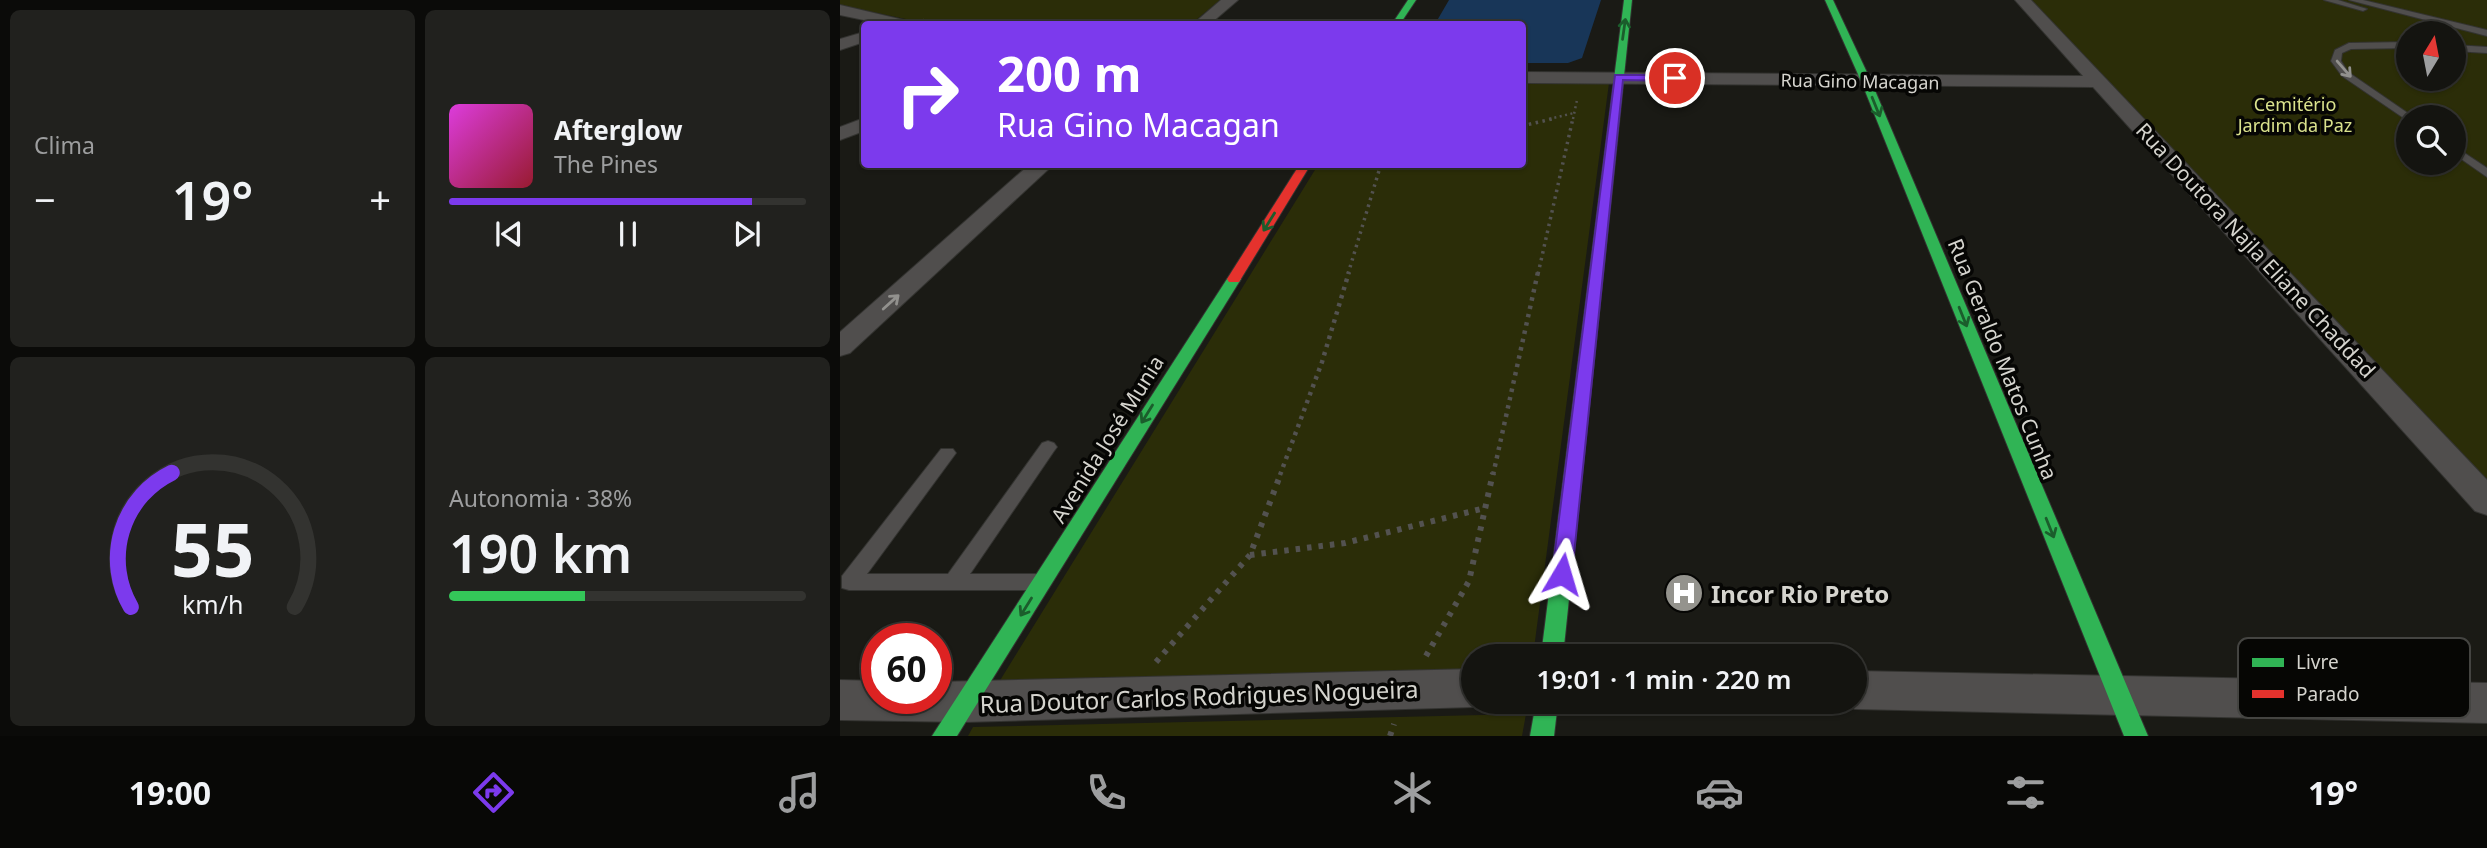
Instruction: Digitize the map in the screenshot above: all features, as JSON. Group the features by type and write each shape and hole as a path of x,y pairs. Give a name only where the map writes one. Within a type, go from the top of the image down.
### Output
{"main road":[{"path":"1397,21 1412,0"},
{"path":"1553,644 1628,0"},
{"name":"Rua Geraldo Matos Cunha","path":"1829,0 1866,81 2136,736"},
{"name":"Avenida José Munia","path":"954,719 1303,168"},
{"path":"1542,736 1545,714"}],"street":[{"path":"1205,21 1230,0"},
{"name":"Rua Doutora Najla Eliane Chaddad","path":"2023,0 2487,502"},
{"path":"840,10 889,21"},
{"path":"840,45 861,38"},
{"name":"Rua Gino Macagan","path":"1526,77 2101,82"},
{"path":"840,134 861,125"},
{"path":"840,348 1039,168"},
{"name":"Rua Doutor Carlos Rodrigues Nogueira","path":"840,700 954,719 1461,688"},
{"path":"1867,690 2238,697"}],"lane":[{"path":"2328,0 2407,21"},
{"path":"2353,0 2487,33"},
{"path":"2396,46 2349,46 2338,52 2336,61 2345,74 2396,110"},
{"path":"2466,49 2487,50"},
{"path":"2466,158 2487,173"},
{"path":"953,582 1048,447"},
{"path":"947,453 849,582 1041,582"}],"path":[{"path":"1390,736 1422,662 1469,581 1574,113 1577,98 1572,92"},
{"path":"1526,125 1574,113"},
{"path":"1167,666 1153,665 1250,555 1322,362 1380,168"},
{"path":"1250,555 1345,544 1485,508"}],"green space":[{"path":"840,0 1220,0 1195,21 915,21 840,5"},
{"name":"Cemitério Jardim da Paz","path":"2029,0 2487,0 2487,483"},
{"path":"1526,83 1609,83 1535,644 1461,644 1461,674 996,687 1316,168 1526,168"},
{"path":"1526,714 1522,736 968,736 973,727"}],"water":[{"path":"1449,0 1601,0 1582,58 1568,63 1526,63 1526,21 1437,21"}],"traffic: fast":[{"path":"1398,21 1412,0"},
{"path":"1553,644 1628,0"},
{"path":"1829,0 1866,81 2136,736"},
{"path":"944,736 1234,279"},
{"path":"1542,736 1545,714"}],"traffic: jam":[{"path":"1234,279 1303,168"}],"place":[{"name":"Incor Rio Preto","path":"1684,593"}],"route":[{"path":"1562,574 1618,77 1675,78"}]}
